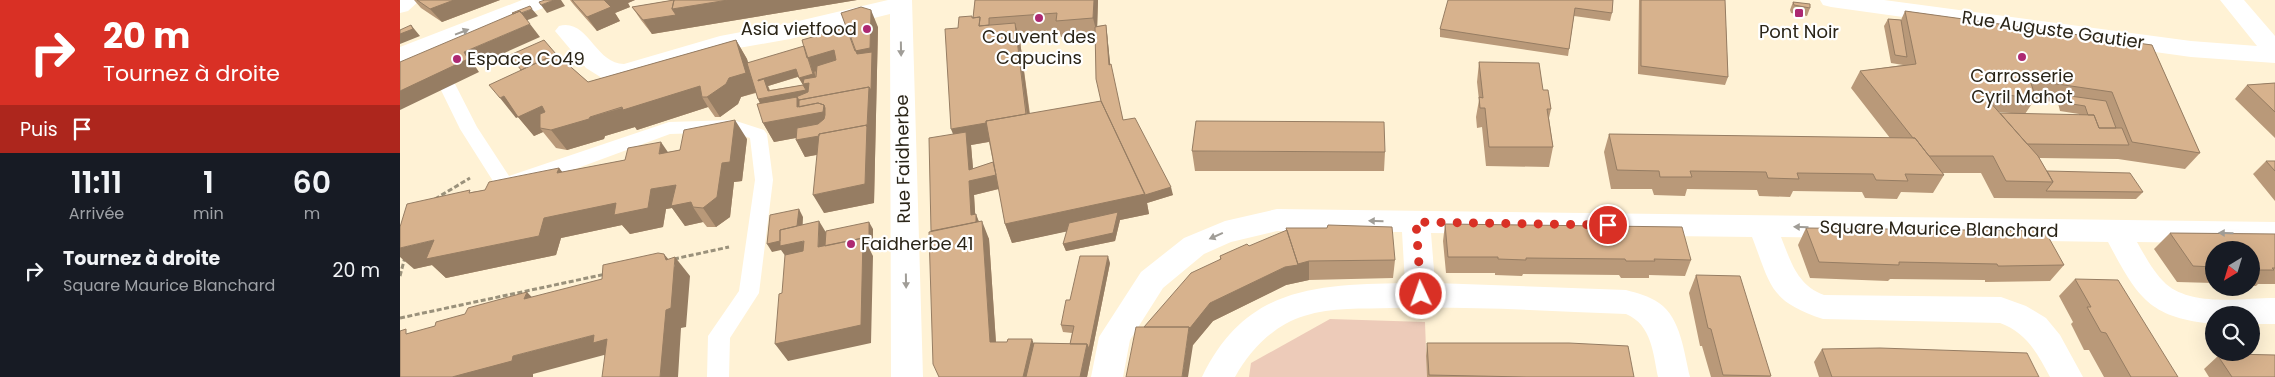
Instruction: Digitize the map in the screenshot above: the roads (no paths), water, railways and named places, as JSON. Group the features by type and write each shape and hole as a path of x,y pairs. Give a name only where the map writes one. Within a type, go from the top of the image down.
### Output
{"street":[{"path":"400,6 409,0"},
{"path":"400,56 431,53 543,0"},
{"name":"Rue Auguste Gautier","path":"1831,0 2191,48 2275,55"},
{"path":"2231,0 2275,50"},
{"path":"567,31 595,62 611,72 624,72 720,44 790,32 901,3"},
{"name":"Rue Faidherbe","path":"901,3 907,377"},
{"name":"Square Maurice Blanchard","path":"1108,377 1115,336 1152,280 1194,246 1225,232 1276,220 2275,233"},
{"path":"1416,222 1421,294"},
{"path":"1762,227 1784,282 1799,297 1811,304 1823,307 2001,310 2023,318 2041,332 2068,377"},
{"path":"2117,232 2154,292 2171,303 2194,310 2275,311"},
{"path":"1218,377 1236,346 1250,332 1269,318 1290,308 1314,301 1337,298 1421,294 1626,302 1636,304 1653,315 1660,323 1674,377"}],"lane":[{"path":"448,86 469,129 505,184 552,170 669,128 733,126 758,134 764,180 749,293 719,336 718,377"}],"place":[{"name":"Pont Noir","path":"1799,13"},
{"name":"Couvent des Capucins","path":"1039,18"},
{"name":"Asia vietfood","path":"867,29"},
{"name":"Carrosserie Cyril Mahot","path":"2022,57"},
{"name":"Espace Co49","path":"457,59"},
{"name":"Faidherbe 41","path":"851,244"}]}
